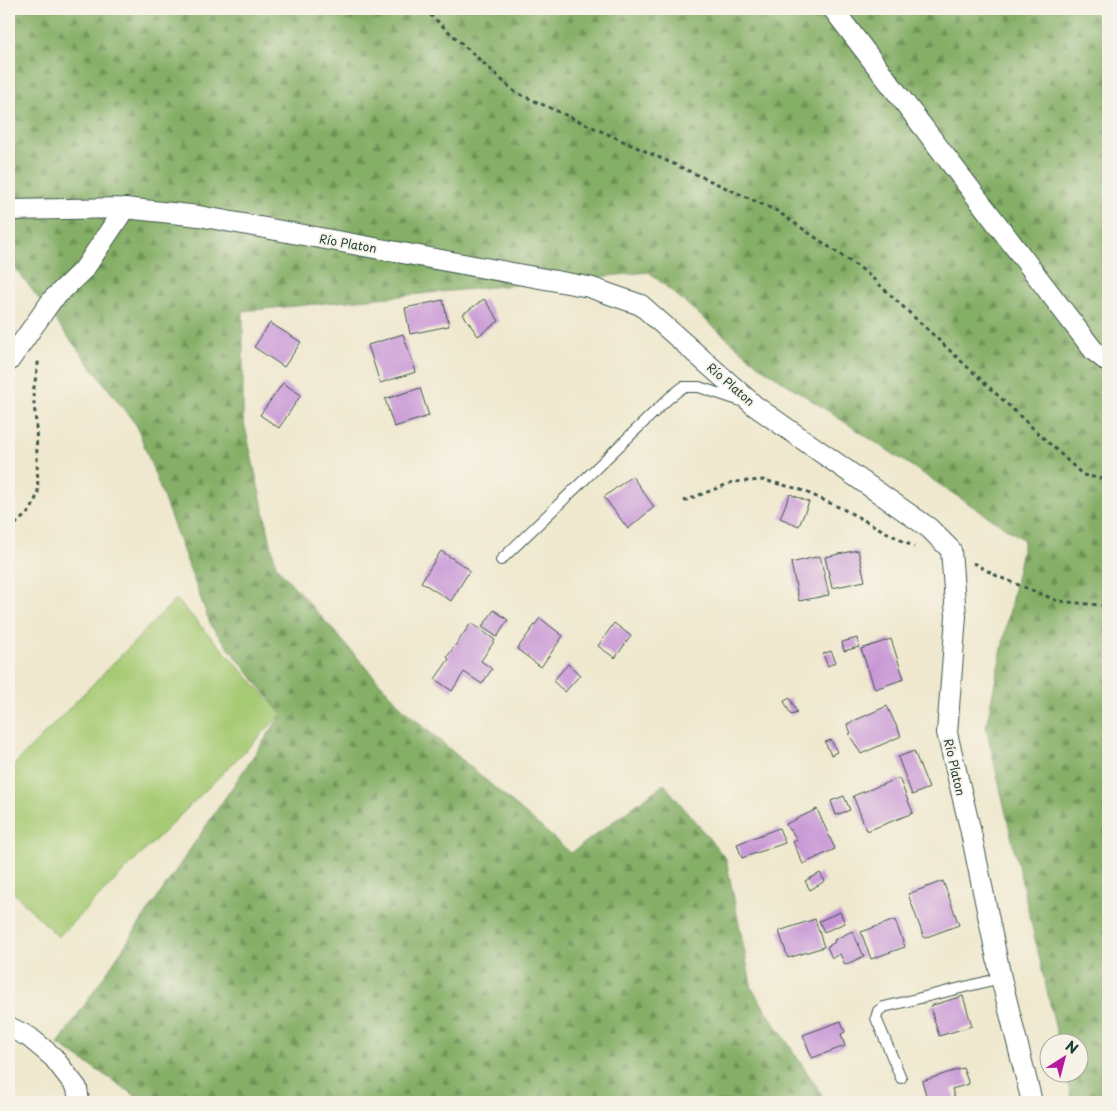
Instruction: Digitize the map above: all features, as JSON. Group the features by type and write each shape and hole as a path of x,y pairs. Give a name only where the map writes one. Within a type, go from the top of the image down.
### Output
{"street":[{"path":"833,9 1094,351 1108,362"},
{"path":"9,361 52,300 85,268 125,208"},
{"name":"Río Platon","path":"9,210 125,208 199,216 589,287 641,305 755,406 929,528 951,550 956,616 947,733 970,828 1001,978 1032,1102"},
{"path":"9,1027 29,1037 53,1057 77,1088 79,1102"}],"lane":[{"path":"501,560 669,398 683,387 700,387 755,406"},
{"path":"901,1078 876,1018 878,1011 884,1007 1001,978"}],"path":[{"path":"424,9 515,92 777,212 867,273 1083,475 1108,480"},
{"path":"9,530 31,510 38,493 33,393 40,357"},
{"path":"684,501 733,482 762,480 798,489 843,509 916,548"},
{"path":"951,550 997,576 1058,601 1108,606"}],"green space":[{"path":"9,9 1108,9 1108,1102 1072,1102 1068,1084 1090,1084 1090,1034 1057,1034 986,727 1024,540 761,367 649,272 243,311 243,418 276,566 404,710 571,853 664,784 726,859 752,989 822,1095 823,1102 145,1102 58,1044 282,714 211,626 137,426 9,260"},
{"path":"176,599 282,714 58,937 9,888 9,770"}],"building":[{"path":"484,299 499,321 478,336 463,314"},
{"path":"443,300 449,326 410,334 405,308"},
{"path":"270,323 301,342 284,367 254,347"},
{"path":"403,334 416,372 380,383 368,345"},
{"path":"283,383 301,395 279,428 260,415"},
{"path":"420,388 429,416 394,427 385,399"},
{"path":"632,476 654,507 628,529 604,497"},
{"path":"790,494 809,502 799,526 780,518"},
{"path":"858,550 865,581 832,588 825,557"},
{"path":"441,551 470,570 451,601 421,582"},
{"path":"820,556 829,595 799,601 791,563"},
{"path":"494,610 508,620 497,637 482,627"},
{"path":"540,618 563,636 541,667 517,649"},
{"path":"471,623 495,640 481,661 492,669 482,684 464,672 452,691 435,679 449,659 447,657"},
{"path":"614,623 631,636 615,658 598,646"},
{"path":"857,638 859,647 844,651 842,642"},
{"path":"891,639 904,679 875,689 861,649"},
{"path":"831,651 836,662 828,666 823,654"},
{"path":"568,664 580,675 565,692 553,681"},
{"path":"790,698 797,713 791,715 784,701"},
{"path":"887,706 901,736 861,754 849,734 851,733 847,724"},
{"path":"831,740 837,752 831,755 825,742"},
{"path":"914,751 929,788 912,795 898,757"},
{"path":"899,778 913,813 867,831 853,796"},
{"path":"844,796 850,810 836,815 831,801"},
{"path":"817,809 835,849 803,864 793,842 797,840 786,824"},
{"path":"779,828 785,843 742,858 737,844"},
{"path":"820,873 825,881 810,890 805,881"},
{"path":"943,881 959,925 924,938 908,894"},
{"path":"840,912 845,923 824,932 819,921"},
{"path":"815,919 824,947 788,958 779,931"},
{"path":"895,920 905,947 871,959 861,932"},
{"path":"852,931 864,956 845,965 840,954 832,958 827,947 835,942 834,940"},
{"path":"963,996 972,1026 939,1036 930,1006"},
{"path":"841,1021 845,1032 841,1034 845,1046 812,1058 803,1035"},
{"path":"963,1068 969,1084 952,1089 956,1102 928,1102 922,1081"}]}
